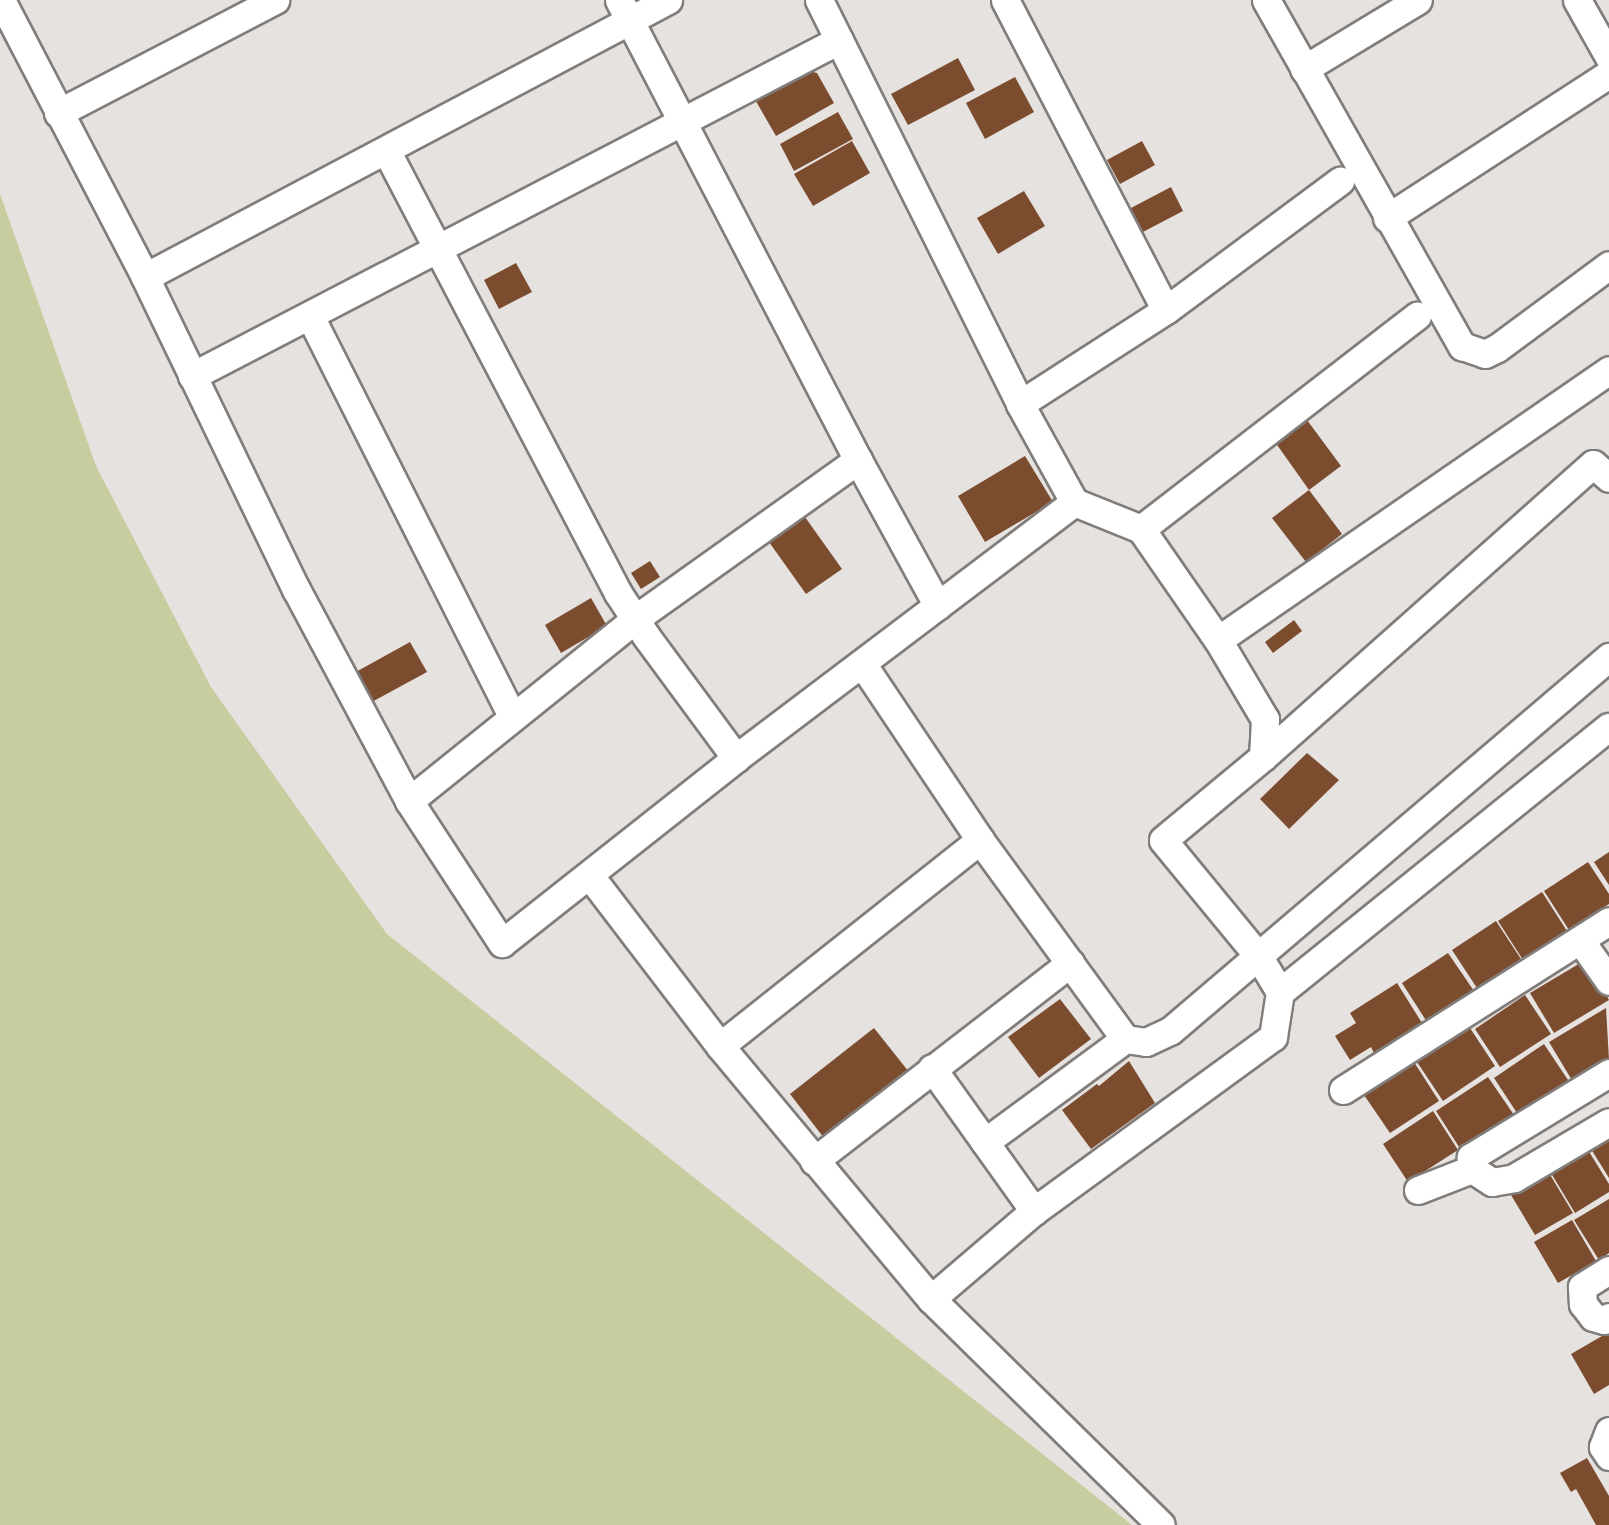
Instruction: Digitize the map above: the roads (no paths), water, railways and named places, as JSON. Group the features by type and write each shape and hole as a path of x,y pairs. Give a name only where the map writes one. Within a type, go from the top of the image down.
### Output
{"street":[{"path":"1,0 145,278 296,589 409,801 502,943 590,876 736,758 863,665 1074,502"},
{"path":"58,113 275,0"},
{"path":"145,278 386,150 625,10 668,0"},
{"path":"819,0 1020,404 1074,502 1141,529 1218,640 1265,719 1263,757"},
{"path":"1005,0 1166,310"},
{"path":"1266,0 1453,336 1472,352 1485,354 1497,348 1609,265"},
{"path":"1304,69 1418,0"},
{"path":"1577,0 1609,57"},
{"path":"625,10 681,124 858,460 938,606"},
{"path":"192,376 310,316 438,246 681,124 839,40"},
{"path":"1387,218 1609,74"},
{"path":"386,150 635,619 736,758"},
{"path":"1020,404 1166,310 1340,181"},
{"path":"310,316 512,716"},
{"path":"1141,529 1417,316"},
{"path":"1218,640 1609,370"},
{"path":"409,801 635,619 858,460"},
{"path":"931,1299 1034,1211 1274,1037 1280,992 1259,957 1163,840 1263,757 1593,465 1609,478"},
{"path":"985,1142 1125,1039 1146,1042 1170,1031 1609,657"},
{"path":"863,665 980,840 1125,1039"},
{"path":"1280,992 1609,727"},
{"path":"720,1046 980,840"},
{"path":"590,876 720,1046 813,1161 931,1299 1161,1525"},
{"path":"1343,1090 1609,921"},
{"path":"1580,940 1609,981"},
{"path":"813,1161 1070,963"},
{"path":"932,1068 1034,1211"},
{"path":"1472,1169 1472,1157 1609,1073"},
{"path":"1472,1169 1492,1182 1514,1178 1609,1122"},
{"path":"1419,1190 1472,1169"},
{"path":"1609,1270 1582,1287 1583,1304 1593,1317 1604,1320 1609,1317"},
{"path":"1609,1431 1604,1447 1609,1456"}]}
